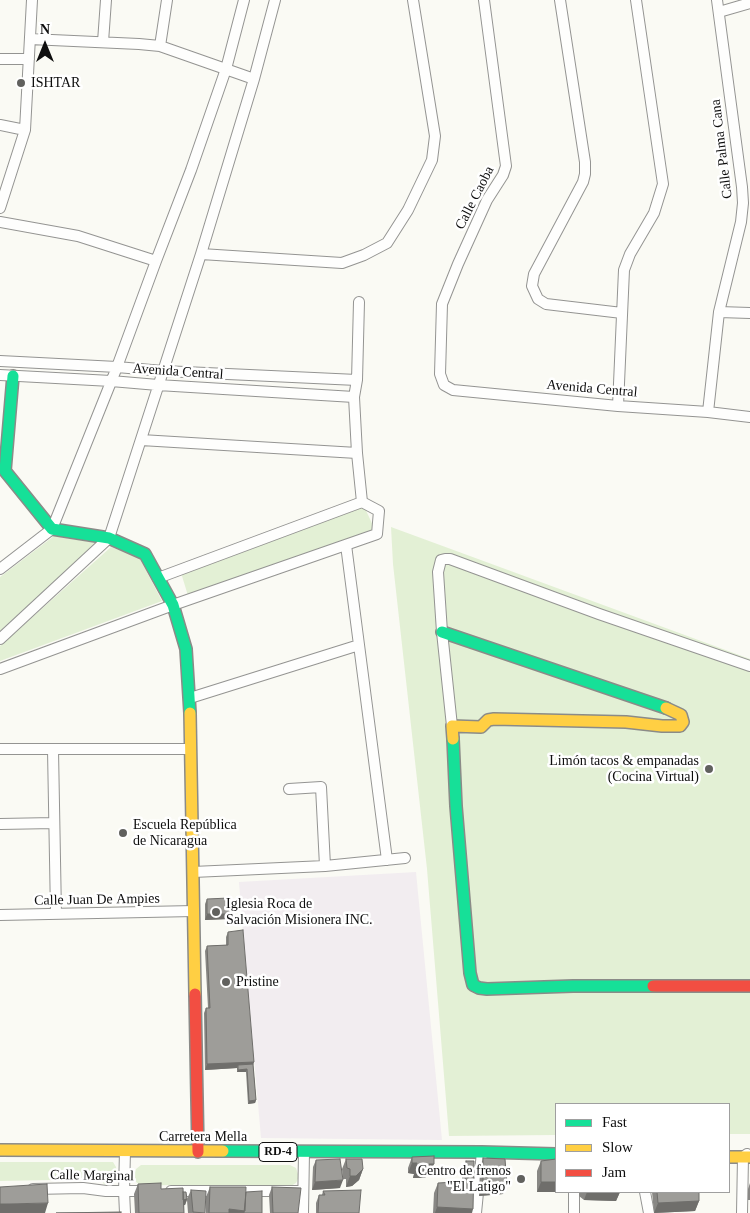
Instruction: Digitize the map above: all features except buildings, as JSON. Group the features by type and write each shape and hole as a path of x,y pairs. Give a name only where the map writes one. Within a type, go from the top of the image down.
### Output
{"street":[{"path":"0,208 25,130 32,0"},
{"path":"103,42 106,0"},
{"path":"160,46 167,0"},
{"path":"0,569 52,529 117,367 191,170 226,69 244,0"},
{"path":"0,639 109,538 201,254 254,78 275,0"},
{"path":"201,254 342,263 364,255 387,243 408,210 432,160 435,136 413,0"},
{"name":"Calle Caoba","path":"440,374 442,304 461,256 487,200 503,176 506,166 484,0"},
{"path":"560,0 585,162 585,174 583,182 534,274 532,286 538,300 546,304 622,313"},
{"path":"618,406 624,270 630,254 654,213 663,184 636,0"},
{"name":"Calle Palma Cana","path":"708,412 719,312 743,202 717,0"},
{"path":"719,12 750,3"},
{"path":"30,39 160,46 254,78"},
{"path":"0,59 29,59"},
{"path":"0,125 25,130"},
{"path":"0,222 78,236 156,261"},
{"path":"360,302 357,380 354,397 362,502"},
{"path":"719,312 750,313"},
{"path":"0,360 163,371 357,380"},
{"name":"Avenida Central","path":"440,374 444,385 453,390 750,417"},
{"name":"Avenida Central","path":"0,375 354,397"},
{"path":"14,376 3,472 52,529 109,538 145,554 173,605 186,649 190,698 198,1152"},
{"path":"141,440 357,453"},
{"path":"0,669 173,605 376,534 379,511 362,502 158,578"},
{"path":"346,544 387,860"},
{"path":"750,666 450,560 441,560 438,572 442,632 452,726 456,806 470,973 473,985 488,989 574,986 750,986"},
{"path":"442,632 669,709 681,714 683,722 680,726 662,726 626,722 494,719 488,720 481,727 452,726"},
{"path":"190,698 360,645"},
{"path":"0,749 190,749"},
{"path":"53,750 56,914"},
{"path":"289,789 321,788 325,866"},
{"path":"0,824 54,823"},
{"path":"193,872 325,866 405,858"},
{"name":"Calle Juan De Ampies","path":"0,915 194,911"},
{"name":"Carretera Mella","path":"0,1150 555,1154"},
{"path":"125,1151 125,1213"},
{"path":"303,1213 304,1152"},
{"path":"476,1213 482,1152"},
{"path":"730,1157 748,1155 742,1213"},
{"name":"Calle Marginal","path":"18,1189 83,1188 106,1191 303,1192"},
{"path":"574,1193 574,1213"},
{"path":"645,1193 649,1213"}],"shaded area":[{"path":"416,872 442,1140 261,1138 239,882"}],"green space":[{"path":"362,502 377,534 189,599 182,576 178,570"},
{"path":"391,527 750,659 750,1134 730,1134 730,1103 555,1103 555,1135 449,1136 427,869 393,564"},
{"path":"54,536 97,543 0,631 0,577"},
{"path":"111,547 139,557 162,601 0,661 0,646"},
{"path":"0,1162 113,1162 116,1167 117,1177 110,1186 106,1186 103,1183 103,1179 0,1181"},
{"path":"141,1165 290,1165 296,1168 299,1177 296,1183 291,1186 140,1185 135,1181 134,1175 136,1169"}],"traffic: fast":[{"path":"13,376 5,471 52,529 109,538 145,554 173,605 186,649 190,713"},
{"path":"442,632 666,708"},
{"path":"453,739 456,806 470,973 473,985 487,989 653,986"},
{"path":"223,1151 555,1154"}],"traffic: slow":[{"path":"453,739 452,726 481,727 488,720 494,719 626,722 680,726 683,722 681,715 666,708"},
{"path":"190,713 195,994"},
{"path":"0,1150 223,1151"},
{"path":"730,1157 750,1157"}],"traffic: jam":[{"path":"653,986 750,986"},
{"path":"195,994 198,1152"}],"place":[{"name":"ISHTAR","path":"21,83"},
{"name":"Limón tacos & empanadas (Cocina Virtual)","path":"709,769"},
{"name":"Escuela República de Nicaragua","path":"123,833"},
{"name":"Iglesia Roca de Salvación Misionera INC.","path":"216,912"},
{"name":"Pristine","path":"226,982"},
{"name":"Centro de frenos \"El Latigo\"","path":"521,1179"}]}
